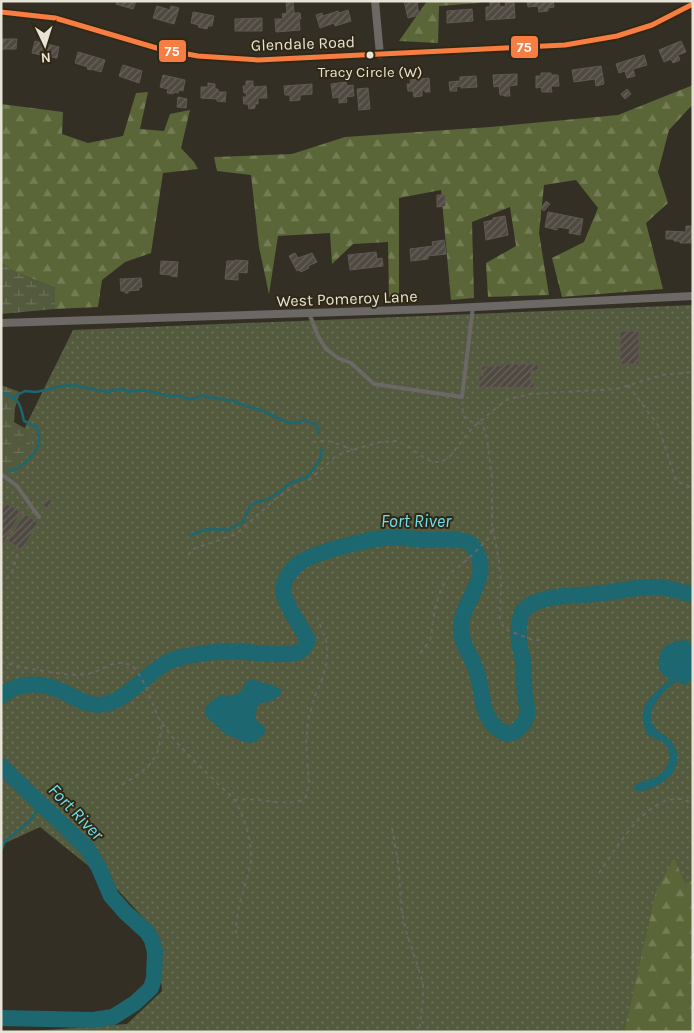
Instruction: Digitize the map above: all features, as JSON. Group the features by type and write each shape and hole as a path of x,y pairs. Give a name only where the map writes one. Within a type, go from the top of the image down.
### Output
{"street":[{"path":"375,1 380,55"},
{"name":"Glendale Road","path":"1,12 55,18 160,49 198,56 258,60 380,55 574,43 617,36 652,24 693,4"},
{"name":"West Pomeroy Lane","path":"1,323 473,307 693,296"}],"lane":[{"path":"309,313 318,336 326,349 338,358 351,363 374,384 462,397 473,307"},
{"path":"1,474 17,486 39,517"}],"path":[{"path":"188,555 193,549 236,534 274,500 295,486 309,480 336,456 380,442 399,441 424,458 434,462 442,462 450,456 478,422 506,400 530,394 616,388 662,375 693,372"},
{"path":"628,385 658,426 676,480 693,488"},
{"path":"420,653 430,641 435,608 441,589 451,573 490,538 492,526 492,478 487,438 483,426 478,422 472,423 468,421 463,414 462,397"},
{"path":"312,442 325,440 353,450"},
{"path":"492,526 499,562 501,583 500,619 502,626 507,630 533,640 541,640"},
{"path":"1,585 13,570 18,552"},
{"path":"234,800 265,800 286,803 305,799 309,784 306,742 308,722 327,661 326,643 318,619"},
{"path":"1,662 72,675 90,673 119,663 131,665 137,672 158,716 170,735 234,800 242,815 251,857 236,918 236,936"},
{"path":"115,789 143,771 155,758 159,748 162,722"},
{"path":"599,873 641,816 660,803 674,799 684,800 693,804"},
{"path":"392,828 399,868 401,907 406,931 423,983 419,1032"}],"green space":[{"path":"427,1 479,1 479,3 439,6 438,43 399,41"},
{"path":"693,85 693,104 669,130 658,172 668,203 646,223 663,289 562,297 552,258 584,242 598,208 576,180 544,185 539,233 549,295 488,297 486,263 516,246 510,207 472,222 474,298 451,300 441,190 399,198 399,294 389,297 388,242 353,244 332,264 330,233 278,236 269,294 259,247 251,175 217,171 214,157 292,154 345,137 490,127 618,115"},
{"path":"148,92 140,129 164,131 170,114 190,110 181,148 198,169 163,173 151,253 125,262 102,280 98,307 55,309 55,288 15,272 1,263 1,104 63,112 62,134 88,143 123,136 136,93"},
{"path":"1,263 15,272 55,288 55,309 1,314"},
{"path":"693,305 693,880 654,906 624,1032 19,1032 127,1024 162,991 156,932 116,888 40,827 1,845 1,476 73,330"},
{"path":"1,385 20,392 15,408 14,422 33,433 25,458 1,475"},
{"path":"674,858 685,884 693,879 693,1032 624,1032 656,892"}],"water":[{"path":"685,640 693,644 693,679 685,685 676,681 659,698 651,713 654,726 675,747 677,752 676,767 666,780 649,789 637,791 634,786 660,775 668,762 668,748 665,744 648,735 644,725 644,709 651,697 670,679 662,673 659,667 662,651 665,647 676,641"},
{"path":"251,679 277,687 282,691 276,699 259,704 255,714 256,720 265,728 265,733 251,743 225,734 206,716 205,707 220,695 233,695 241,692 246,682"}],"building":[{"path":"117,1 136,1 133,9 116,4"},
{"path":"286,1 293,1 294,13 300,13 300,30 276,32 275,19 283,19 282,14 287,13"},
{"path":"404,1 422,1 417,3 419,15 408,18"},
{"path":"490,1 499,1 500,7 506,6 505,3 514,2 515,18 486,20 486,7 490,7"},
{"path":"527,1 553,1 554,7 548,8 548,11 539,12 538,6 528,7"},
{"path":"157,6 170,10 171,6 179,8 174,24 153,18"},
{"path":"472,9 473,21 447,23 447,11"},
{"path":"348,10 351,21 335,26 334,23 320,28 316,15 322,13 323,16"},
{"path":"193,12 214,16 212,26 208,26 207,29 191,23"},
{"path":"262,18 262,31 235,31 235,19"},
{"path":"1,39 17,39 16,49 1,49"},
{"path":"35,41 59,47 57,58 32,53"},
{"path":"681,41 686,52 678,55 680,60 673,63 671,59 664,62 659,50"},
{"path":"78,52 105,60 101,72 87,69 88,67 75,63"},
{"path":"644,55 647,65 633,69 635,76 627,78 625,71 619,73 616,64"},
{"path":"123,65 142,71 139,83 119,76"},
{"path":"601,66 604,84 596,86 595,79 574,82 572,70"},
{"path":"541,73 558,75 559,86 551,86 552,92 542,92 541,87 536,88 536,76 541,76"},
{"path":"517,74 517,85 509,86 510,96 500,95 499,86 494,87 493,75"},
{"path":"163,75 185,80 183,91 179,90 178,93 174,92 173,94 167,93 168,89 160,87"},
{"path":"476,76 477,87 461,88 461,86 456,87 457,91 450,91 449,82 460,81 460,77"},
{"path":"429,78 430,92 422,90 422,96 414,97 413,91 408,91 407,84 411,84 410,80"},
{"path":"246,81 253,81 253,87 266,86 267,98 258,98 258,104 255,104 255,108 249,109 248,104 244,104 243,97 247,97 243,86 246,86"},
{"path":"346,82 347,86 353,85 354,96 346,97 347,102 339,103 339,97 333,98 331,84"},
{"path":"208,83 215,84 215,89 218,89 218,92 226,92 225,102 217,101 217,99 201,98 201,87 208,87"},
{"path":"312,84 312,94 300,95 300,100 290,101 290,95 285,95 284,86"},
{"path":"368,88 370,109 359,110 357,89"},
{"path":"627,89 631,94 625,99 621,94"},
{"path":"178,97 187,99 186,108 177,107"},
{"path":"437,195 445,195 445,206 437,207"},
{"path":"546,201 550,204 544,211 541,208"},
{"path":"548,212 583,219 580,235 569,233 570,229 557,227 557,230 545,227"},
{"path":"505,216 508,235 486,240 484,222"},
{"path":"686,226 693,226 693,239 691,239 691,243 680,243 680,241 674,241 674,239 666,239 666,231 686,232"},
{"path":"444,240 446,254 428,256 428,259 411,261 410,249 433,246 432,242"},
{"path":"376,252 377,259 382,258 383,266 350,270 348,255"},
{"path":"295,253 298,258 312,253 317,262 301,272 297,271 289,256"},
{"path":"161,261 178,262 177,277 160,274"},
{"path":"227,261 248,261 247,273 238,272 238,280 225,279"},
{"path":"141,278 142,287 139,287 139,290 128,291 128,293 121,291 120,279"},
{"path":"620,331 639,331 639,364 620,364"},
{"path":"501,364 538,364 538,371 531,371 531,383 534,383 534,388 479,387 479,376 483,376 481,366 501,366"},
{"path":"48,498 52,501 47,508 43,506"},
{"path":"6,503 21,512 1,547 1,512"},
{"path":"24,514 38,522 22,550 8,541"}],"waterway":[{"path":"13,397 25,391 36,392 72,385 107,392 122,389 129,392 148,391 189,399 201,395 234,401 261,410 288,423 297,423 304,420 316,425 319,433"},
{"path":"1,392 18,402 24,421 37,427 39,440 34,452 26,461 17,468 8,471"},
{"path":"190,535 208,529 228,530 243,522 250,506 280,492 290,483 307,477 318,463 322,448"},
{"name":"Fort River","path":"1,696 14,688 37,685 52,687 86,703 105,704 121,697 164,664 178,658 228,651 272,654 296,653 304,648 308,640 286,601 283,586 292,570 298,564 326,551 375,539 396,537 454,540 470,543 479,557 481,567 476,586 461,624 464,644 476,668 488,718 492,724 504,733 512,733 519,728 527,715 523,660 519,645 519,622 522,613 528,607 535,602 556,597 596,594 642,587 671,589 693,595"},
{"name":"Fort River","path":"1,766 88,849 99,868 111,896 147,932 152,940 155,952 154,978 151,988 135,1003 113,1017 93,1020 1,1018"},
{"path":"1,851 5,841 30,821 41,804"}],"transit line":[{"name":"75","path":"1,12 55,18 160,49 198,56 258,60 565,45 617,36 652,25 693,4"}],"place":[{"name":"Tracy Circle (W)","path":"370,55"}]}
